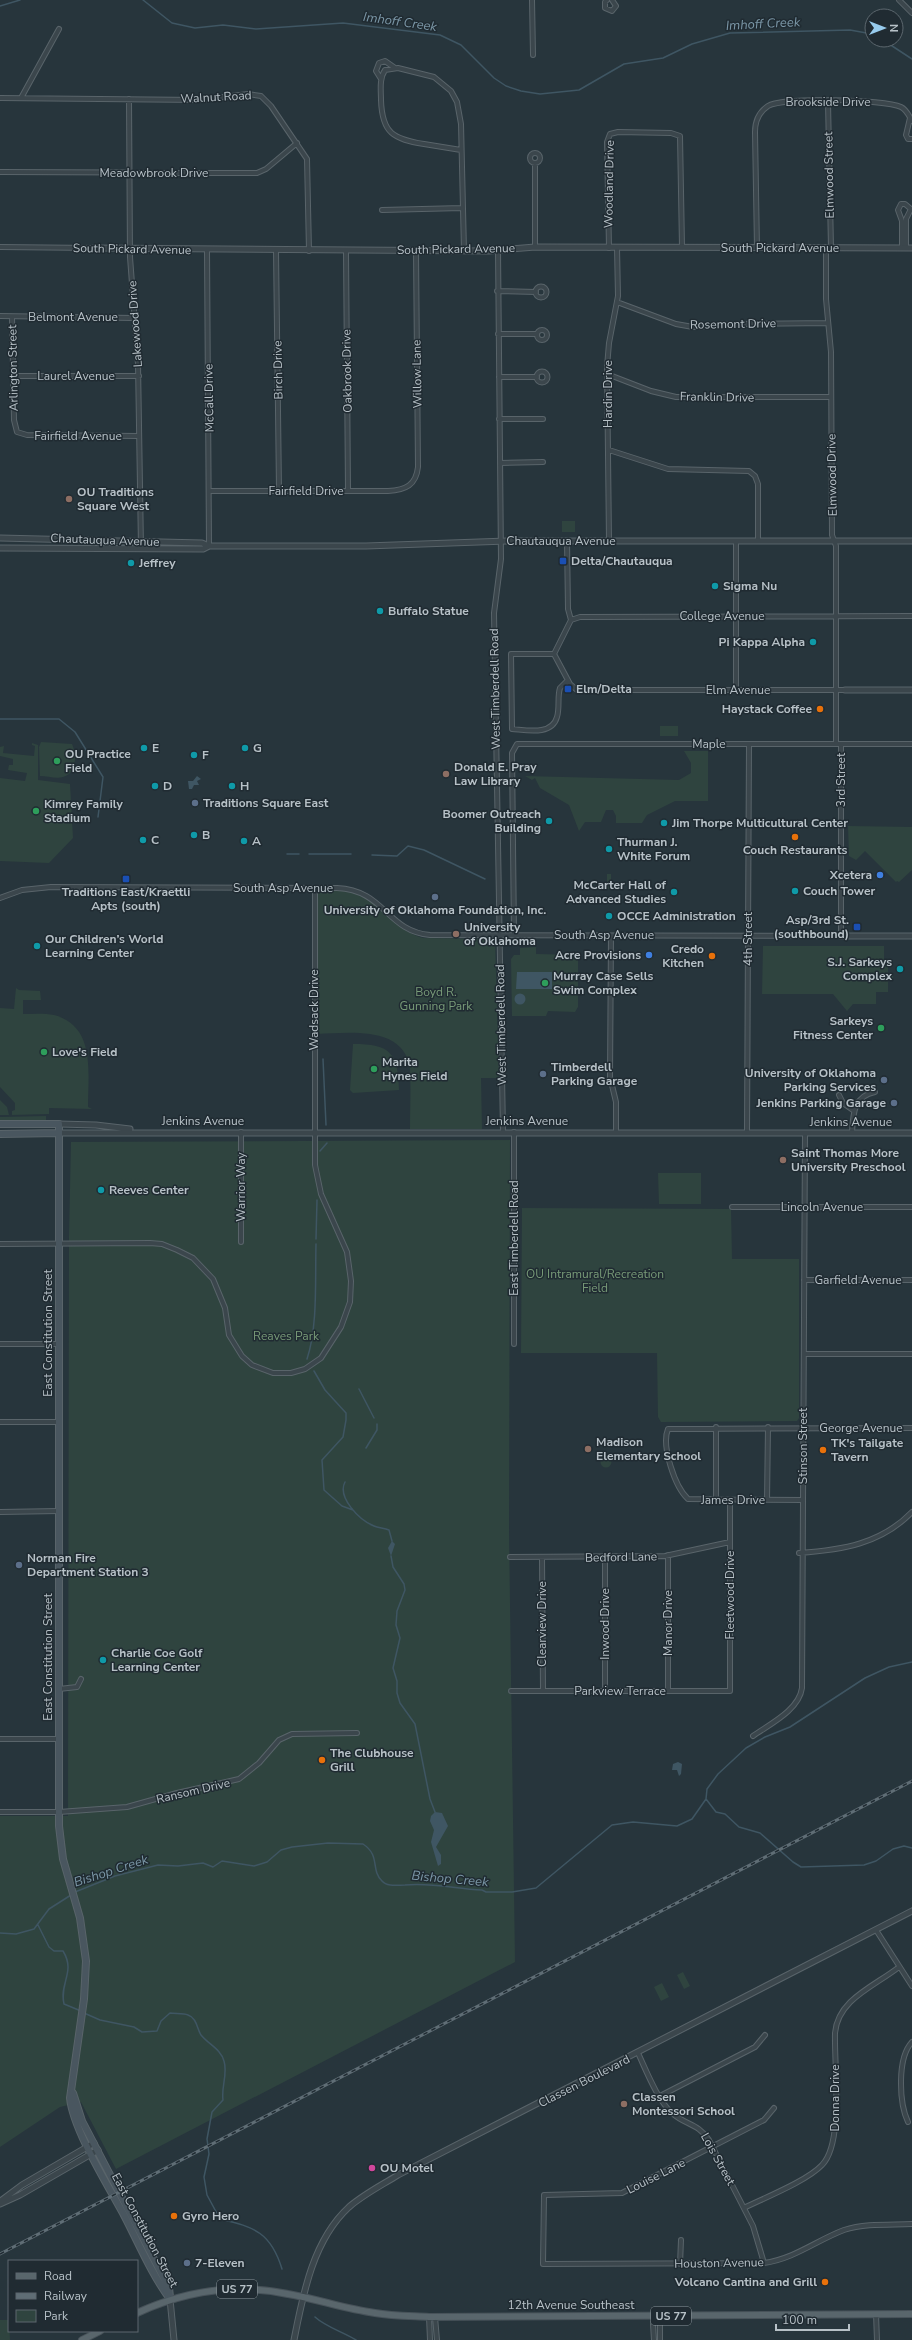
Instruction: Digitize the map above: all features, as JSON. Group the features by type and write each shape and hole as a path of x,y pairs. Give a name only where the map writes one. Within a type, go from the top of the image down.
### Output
{"main road":[{"name":"Jenkins Avenue","path":"0,1124 59,1124"},
{"name":"East Constitution Street","path":"59,1124 59,1812 61,1847 78,1909 86,1961 83,2008 70,2098 73,2115 88,2146 170,2299"},
{"name":"Jenkins Avenue","path":"0,1134 59,1133"},
{"name":"East Constitution Street","path":"72,2090 79,2114 169,2288 170,2299"},
{"name":"US 77","path":"138,2313 170,2299 202,2292 252,2288 304,2298"},
{"name":"12th Avenue Southeast","path":"304,2298 375,2314 432,2317 912,2314"},
{"path":"82,2340 98,2332"}],"street":[{"path":"532,0 533,55"},
{"path":"607,0 604,2 605,8 612,11 616,6 612,0"},
{"path":"899,0 912,13"},
{"path":"907,8 912,6"},
{"path":"21,98 59,29"},
{"path":"381,79 376,71 378,63 385,61 395,68"},
{"path":"461,150 405,141 391,133 382,119 381,79 382,74 388,68 429,74 440,80 451,91 460,114 464,251"},
{"name":"Walnut Road","path":"0,98 199,100 242,94 258,95 271,106 305,154 308,166 309,251"},
{"name":"Lakewood Drive","path":"129,99 130,248 139,376 141,548"},
{"name":"Brookside Drive","path":"757,248 755,132 757,120 765,108 777,102 883,103 902,108 911,120 906,135 908,139 912,140"},
{"name":"Elmwood Street","path":"828,102 828,248"},
{"name":"Woodland Drive","path":"609,248 607,142 610,134 618,132 671,133 680,136 682,247"},
{"name":"Meadowbrook Drive","path":"0,172 257,173 266,170 297,143"},
{"path":"535,163 535,247"},
{"path":"901,204 905,204 911,209 906,219 907,247 902,221 898,210 901,204"},
{"path":"382,210 462,208"},
{"name":"South Pickard Avenue","path":"0,247 309,251 464,251 535,247 907,247"},
{"name":"Hardin Drive","path":"609,541 607,374 609,343 617,302 617,248"},
{"name":"Elmwood Drive","path":"828,248 832,535 834,541 836,616 836,744"},
{"name":"McCall Drive","path":"207,250 210,491 209,546"},
{"name":"Birch Drive","path":"276,250 279,490"},
{"name":"West Timberdell Road","path":"498,250 497,291 501,542 494,613 503,1132"},
{"name":"Oakbrook Drive","path":"346,251 348,490"},
{"name":"Willow Lane","path":"402,490 414,482 418,467 416,251"},
{"path":"497,291 536,292"},
{"name":"Rosemont Drive","path":"617,302 676,324 689,326 828,323"},
{"name":"Arlington Street","path":"0,316 12,317 14,424 18,432"},
{"name":"Belmont Avenue","path":"12,317 134,318"},
{"path":"498,334 536,334"},
{"name":"Franklin Drive","path":"607,374 651,391 676,396 831,397"},
{"name":"Laurel Avenue","path":"14,376 139,376"},
{"path":"499,377 537,377"},
{"path":"500,419 543,419"},
{"name":"Fairfield Avenue","path":"18,432 27,435 140,436"},
{"path":"608,450 668,468 749,471 755,476 758,484 758,541"},
{"path":"500,463 543,462"},
{"name":"Fairfield Drive","path":"210,491 402,490"},
{"name":"Chautauqua Avenue","path":"0,538 202,543 209,546 366,546 567,541 912,541"},
{"path":"567,541 568,609 571,620 554,654 511,654 512,729 540,730 550,727 557,717 560,688 568,680"},
{"path":"736,541 736,690"},
{"name":"Chautauqua Avenue","path":"0,548 203,549 209,546"},
{"name":"College Avenue","path":"571,620 580,617 912,616"},
{"name":"Elm Avenue","path":"554,654 568,680 575,689 582,691 912,690"},
{"name":"Maple","path":"514,935 512,753 515,746 521,744 912,744"},
{"name":"4th Street","path":"747,1133 749,744"},
{"name":"3rd Street","path":"841,744 841,936"},
{"name":"South Asp Avenue","path":"0,898 22,890 51,887 349,888 363,893 374,900 402,927 422,935 912,936"},
{"name":"Wadsack Drive","path":"0,1244 162,1244 193,1258 213,1279 226,1308 229,1335 242,1356 252,1365 273,1373 291,1373 305,1369 321,1358 342,1327 350,1302 351,1281 346,1252 328,1212 317,1179 314,1132 315,888"},
{"path":"611,936 610,1077 616,1102 616,1132"},
{"path":"852,1133 853,1110 862,1098 875,1092"},
{"path":"839,1095 843,1102 853,1110"},
{"name":"Jenkins Avenue","path":"59,1124 96,1125 142,1131"},
{"name":"Jenkins Avenue","path":"59,1133 142,1131 912,1133"},
{"name":"Warrior Way","path":"240,1242 241,1132"},
{"name":"East Timberdell Road","path":"514,1132 514,1344"},
{"name":"Stinson Street","path":"753,1736 793,1707 802,1692 801,1552 803,1500 805,1133"},
{"name":"Lincoln Avenue","path":"732,1207 912,1208"},
{"name":"Garfield Avenue","path":"804,1280 912,1280"},
{"path":"0,1344 60,1344"},
{"path":"804,1354 912,1354"},
{"path":"0,1422 60,1422"},
{"path":"716,1427 716,1500"},
{"name":"George Avenue","path":"667,1432 674,1428 716,1427 912,1428"},
{"path":"767,1500 768,1427"},
{"name":"James Drive","path":"667,1432 667,1449 670,1463 684,1494 690,1500 803,1500"},
{"name":"Fleetwood Drive","path":"730,1500 730,1691"},
{"path":"0,1512 59,1512"},
{"path":"801,1552 825,1552 861,1544 892,1529 912,1512"},
{"name":"Bedford Lane","path":"510,1557 668,1556 730,1542"},
{"name":"Manor Drive","path":"668,1556 668,1691"},
{"name":"Clearview Drive","path":"542,1557 543,1691"},
{"name":"Inwood Drive","path":"605,1557 605,1691"},
{"path":"59,1688 77,1687 81,1679"},
{"name":"Parkview Terrace","path":"511,1691 730,1691"},
{"name":"Ransom Drive","path":"0,1812 59,1812 127,1807 177,1793 232,1782 250,1773 279,1740 292,1734 356,1734"},
{"path":"0,1739 59,1739"},
{"name":"Classen Boulevard","path":"294,2340 316,2257 324,2239 335,2222 357,2201 398,2175 912,1911"},
{"path":"876,1930 912,1986"},
{"name":"Donna Drive","path":"744,2208 808,2175 826,2161 832,2150 835,2137 835,2033 838,2018 850,2001 899,1966"},
{"path":"660,2096 755,2046 765,2035"},
{"path":"908,2122 902,2110 902,2068 904,2055 912,2042"},
{"name":"Lois Street","path":"638,2053 660,2096 672,2114 702,2129 713,2146 758,2238 764,2263"},
{"name":"Louise Lane","path":"543,2264 544,2195 622,2193 764,2120 774,2108"},
{"path":"0,2203 40,2175 94,2143"},
{"path":"0,2203 44,2181 98,2150"},
{"path":"40,2175 44,2181"},
{"name":"Houston Avenue","path":"543,2264 764,2263 787,2258 835,2234 856,2227 912,2224"},
{"path":"680,2264 681,2240"},
{"path":"170,2299 174,2340"},
{"path":"876,2314 877,2340"},
{"path":"654,2340 653,2324 656,2316"},
{"path":"656,2316 660,2323 660,2340"},
{"path":"430,2340 432,2317"},
{"path":"432,2317 437,2340"}],"green space":[{"path":"562,521 575,521 575,532 562,532"},
{"path":"660,726 678,726 678,736 660,736"},
{"name":"OU Practice Field","path":"41,742 72,744 75,753 75,763 68,775 57,778 40,776 39,747"},
{"name":"Kimrey Family Stadium","path":"32,743 38,745 38,780 70,784 73,838 49,863 0,861 0,778 25,781 27,773 8,770 9,765 13,765 13,759 0,756 0,747 4,746 3,753 34,756 35,746 32,745"},
{"path":"684,751 708,751 708,801 675,801 647,815 642,823 616,823 616,816 613,810 606,810 601,822 585,822 579,831 569,805 540,788 535,778 532,780 525,776 679,780 691,773 691,763"},
{"path":"848,826 912,827 912,870 899,882 896,882 865,851 856,860 849,856"},
{"path":"607,874 611,874 611,889 607,889"},
{"name":"Boyd R. Gunning Park","path":"317,890 344,890 360,894 369,899 404,929 423,938 495,939 499,1078 481,1078 482,1129 410,1129 410,1070 406,1055 398,1045 387,1039 374,1035 359,1033 317,1034"},
{"path":"763,946 884,946 884,959 888,962 888,975 893,976 893,981 888,981 888,992 876,992 876,1004 853,1004 847,1011 833,994 762,994"},
{"name":"Murray Case Sells Swim Complex","path":"536,947 536,954 578,955 578,1007 575,1012 548,1011 546,1016 512,1016 511,959 514,955 520,955 520,948"},
{"name":"Love's Field","path":"16,988 19,990 40,991 41,1000 23,1000 23,1014 54,1015 68,1021 77,1029 87,1052 89,1080 88,1107 92,1109 49,1108 49,1114 12,1115 12,1111 15,1110 15,1103 0,1087 0,1008 14,1009"},
{"name":"Marita Hynes Field","path":"353,1044 376,1046 390,1053 397,1067 399,1090 353,1093 350,1090"},
{"path":"0,1100 7,1107 9,1115 0,1115"},
{"path":"46,1116 46,1121 0,1121 0,1117"},
{"name":"Reaves Park","path":"510,1140 509,1531 515,1962 116,2169 81,2102 60,2107 0,2147 0,1816 68,1816 69,1236 71,1142"},
{"path":"658,1173 701,1173 701,1204 659,1204"},
{"name":"OU Intramural/Recreation Field","path":"522,1208 731,1209 732,1259 799,1259 799,1418 797,1421 661,1422 658,1417 657,1353 521,1353"},
{"path":"606,1456 610,1458 612,1462 610,1466 606,1468 602,1466 600,1462 602,1458"},
{"path":"683,1972 690,1986 684,1989 677,1975"},
{"path":"662,1983 669,1997 661,2001 654,1987"},
{"path":"0,2320 8,2320 10,2340 0,2340"}],"water":[{"path":"197,776 201,779 197,781 199,785 194,785 192,789 189,789 188,781 193,781"},
{"path":"517,972 552,972 552,989 516,989"},
{"path":"518,994 522,994 524,995 524,1003 518,1004 515,1001 515,997"},
{"path":"392,1541 395,1544 391,1556 388,1548"},
{"path":"678,1762 682,1764 681,1774 679,1776 677,1770 672,1770 673,1764"},
{"path":"435,1812 442,1813 448,1826 436,1847 441,1855 441,1864 438,1866 431,1842 434,1830 430,1821 431,1816"}],"waterway":[{"name":"Imhoff Creek","path":"0,6 20,0"},
{"name":"Imhoff Creek","path":"143,0 172,23 195,28 223,25 256,29 343,23 440,35 461,45 494,78 506,86 521,91 540,94 579,90 624,64 663,58 692,44 730,33 850,30 864,33"},
{"name":"Imhoff Creek","path":"895,48 912,59"},
{"path":"0,719 59,719 75,732 103,777 98,817"},
{"path":"372,855 397,856 408,846 424,850 485,879"},
{"path":"287,854 299,854"},
{"path":"309,854 351,854"},
{"path":"323,1059 326,1125"},
{"path":"320,1151 327,1143"},
{"path":"316,1239 317,1200"},
{"path":"307,1359 313,1332 316,1287 316,1244"},
{"path":"314,1371 325,1390 346,1413 343,1437 322,1460 324,1490 342,1506 353,1510"},
{"path":"359,1389 374,1418"},
{"path":"366,1448 377,1430 377,1424"},
{"path":"345,1482 343,1488 344,1494 351,1507 368,1523 376,1527 389,1530 392,1541"},
{"path":"391,1556 393,1567 404,1584 405,1590 397,1611 396,1625 400,1638 393,1668 397,1681 397,1693 400,1703 415,1724 430,1799 435,1812"},
{"path":"706,1799 707,1789 718,1774 746,1748 765,1737 790,1727 865,1678 889,1667 912,1662"},
{"name":"Bishop Creek","path":"706,1799 716,1812 725,1814 739,1827 760,1833 793,1862 801,1867 864,1865 876,1861 893,1849 904,1846 912,1848"},
{"name":"Bishop Creek","path":"75,1892 115,1876 158,1865 178,1866 203,1863 213,1867 222,1861 254,1866 267,1862 281,1850 292,1847 328,1843 363,1844 372,1853 378,1876 384,1883 390,1885 424,1884 482,1890 486,1892 512,1892 536,1888 612,1825 633,1822 677,1826 692,1819 706,1799"},
{"name":"Bishop Creek","path":"0,1933 16,1934 34,1929 49,1909 71,1895"},
{"path":"38,1925 49,1947 54,1951 63,1951 67,1958 68,1971 63,1997 64,2004 81,2011"},
{"path":"84,2013 100,2020 134,2027 142,2032 157,2031 161,2021 170,2013 186,2014 191,2016 201,2035 220,2053 225,2066 223,2100 212,2112 207,2139 209,2154 204,2177 207,2195 220,2219 243,2225 267,2239 273,2247 282,2269"},
{"path":"315,2317 324,2324 356,2340"}],"railway":[{"path":"0,2254 912,1781"}],"place":[{"name":"OU Traditions Square West","path":"69,499"},
{"name":"Delta/Chautauqua","path":"563,561"},
{"name":"Jeffrey","path":"131,563"},
{"name":"Sigma Nu","path":"715,586"},
{"name":"Buffalo Statue","path":"380,611"},
{"name":"Pi Kappa Alpha","path":"813,642"},
{"name":"Elm/Delta","path":"568,689"},
{"name":"Haystack Coffee","path":"820,709"},
{"name":"E","path":"144,748"},
{"name":"G","path":"245,748"},
{"name":"F","path":"194,755"},
{"name":"OU Practice Field","path":"57,761"},
{"name":"Donald E. Pray Law Library","path":"446,774"},
{"name":"D","path":"155,786"},
{"name":"H","path":"232,786"},
{"name":"Traditions Square East","path":"195,803"},
{"name":"Kimrey Family Stadium","path":"36,811"},
{"name":"Boomer Outreach Building","path":"549,821"},
{"name":"Jim Thorpe Multicultural Center","path":"664,823"},
{"name":"B","path":"194,835"},
{"name":"Couch Restaurants","path":"795,837"},
{"name":"C","path":"143,840"},
{"name":"A","path":"244,841"},
{"name":"Thurman J. White Forum","path":"609,849"},
{"name":"Xcetera","path":"880,875"},
{"name":"Traditions East/Kraettli Apts (south)","path":"126,879"},
{"name":"Couch Tower","path":"795,891"},
{"name":"McCarter Hall of Advanced Studies","path":"674,892"},
{"name":"University of Oklahoma Foundation, Inc.","path":"435,897"},
{"name":"OCCE Administration","path":"609,916"},
{"name":"Asp/3rd St. (southbound)","path":"857,927"},
{"name":"University of Oklahoma","path":"456,934"},
{"name":"Our Children’s World Learning Center","path":"37,946"},
{"name":"Acre Provisions","path":"649,955"},
{"name":"Credo Kitchen","path":"712,956"},
{"name":"S.J. Sarkeys Complex","path":"900,969"},
{"name":"Murray Case Sells Swim Complex","path":"545,983"},
{"name":"Sarkeys Fitness Center","path":"881,1028"},
{"name":"Love's Field","path":"44,1052"},
{"name":"Marita Hynes Field","path":"374,1069"},
{"name":"Timberdell Parking Garage","path":"543,1074"},
{"name":"University of Oklahoma Parking Services","path":"884,1080"},
{"name":"Jenkins Parking Garage","path":"894,1103"},
{"name":"Saint Thomas More University Preschool","path":"783,1160"},
{"name":"Reeves Center","path":"101,1190"},
{"name":"Madison Elementary School","path":"588,1449"},
{"name":"TK's Tailgate Tavern","path":"823,1450"},
{"name":"Norman Fire Department Station 3","path":"19,1565"},
{"name":"Charlie Coe Golf Learning Center","path":"103,1660"},
{"name":"The Clubhouse Grill","path":"322,1760"},
{"name":"Classen Montessori School","path":"624,2104"},
{"name":"OU Motel","path":"372,2168"},
{"name":"Gyro Hero","path":"174,2216"},
{"name":"7-Eleven","path":"187,2263"},
{"name":"Volcano Cantina and Grill","path":"825,2282"}]}
